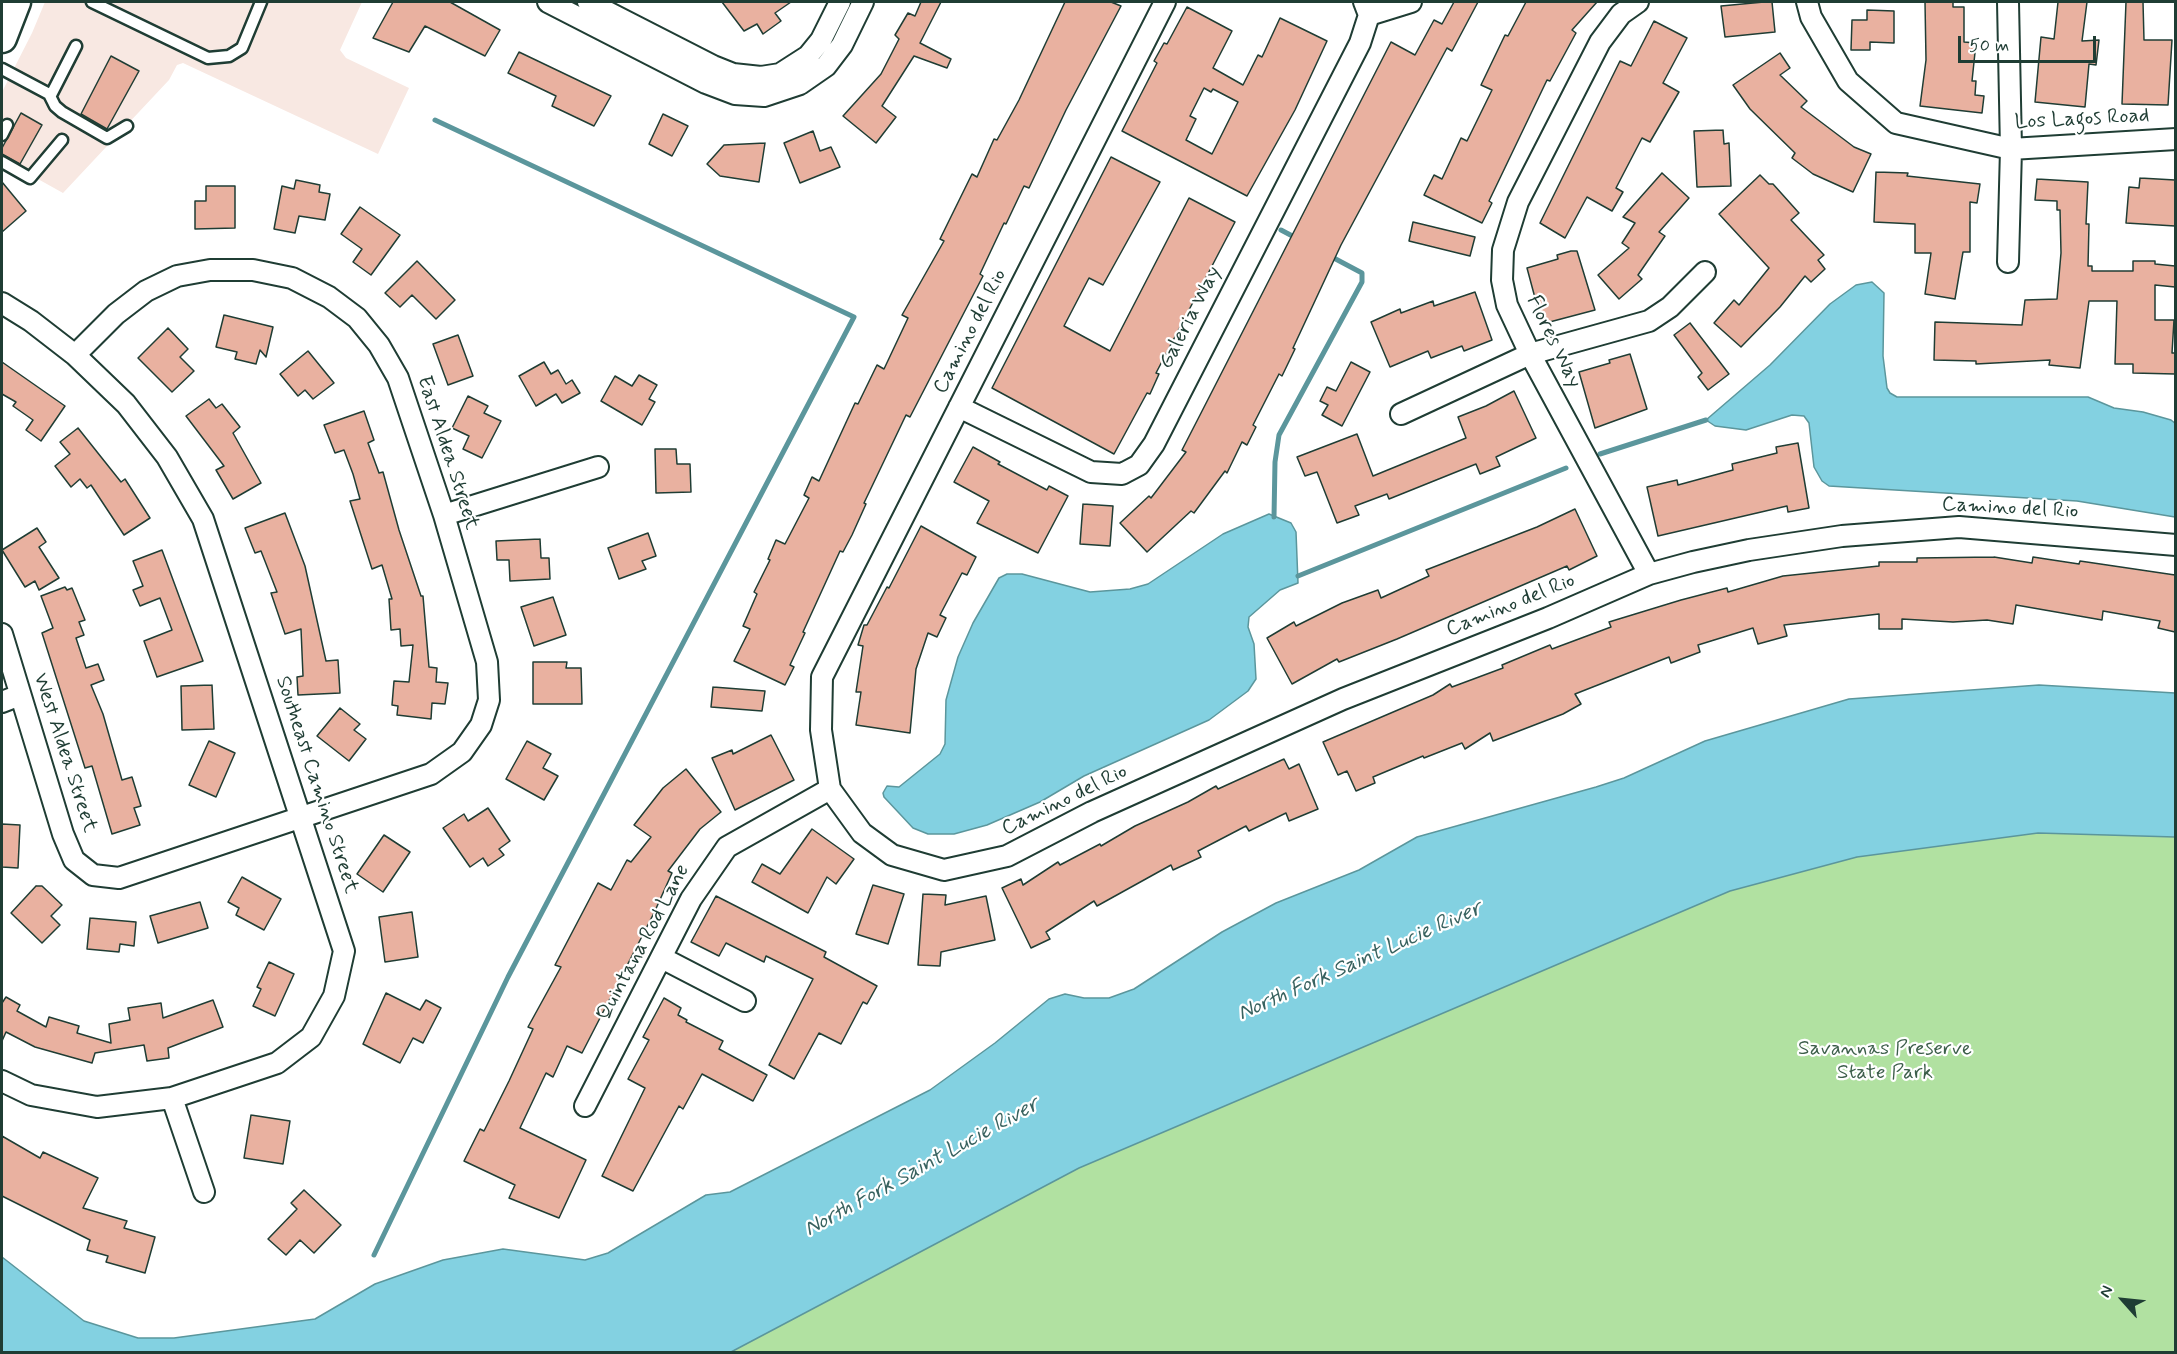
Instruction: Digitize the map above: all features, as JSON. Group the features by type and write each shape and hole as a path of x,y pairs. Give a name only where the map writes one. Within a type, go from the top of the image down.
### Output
{"main road":[{"path":"2,38 16,2"}],"street":[{"path":"548,2 713,66 752,77 780,74 803,61 816,46 840,2"},
{"path":"588,2 706,83 735,94 749,96 764,96 789,90 814,76 831,60 842,45 862,2"},
{"name":"Camino del Rio","path":"1165,2 822,677 821,730 830,789 862,833 892,855 944,870 1007,856 1092,812 1343,699 1548,618 1649,574 1760,548 1842,536 1959,527 2175,545"},
{"name":"Galeria Way","path":"959,408 1091,472 1122,474 1139,465 1154,444 1360,43 1367,8 1411,2"},
{"name":"Flores Way","path":"1638,2 1621,14 1600,42 1518,202 1503,250 1503,292 1530,354 1649,574"},
{"name":"Los Lagos Road","path":"1807,2 1811,17 1848,81 1896,123 2011,148 2175,139"},
{"path":"2008,2 2011,148 2008,262"},
{"path":"816,46 831,60"},
{"name":"East Aldea Street","path":"75,355 123,308 146,291 177,276 210,270 253,270 292,278 329,297 357,318 379,345 398,378 444,515 487,662 489,700 481,725 462,752 431,774 303,818"},
{"path":"1401,414 1530,354 1649,321 1670,307 1705,272"},
{"name":"Southeast Camino Street","path":"2,303 31,321 75,355 133,413 167,457 203,519 303,818 344,951 334,996 311,1037 277,1063 172,1098 97,1107 31,1095 2,1081"},
{"path":"444,515 598,467"},
{"name":"West Aldea Street","path":"2,634 11,698 74,860 93,875 119,878 303,818"},
{"name":"Quintana Rod Lane","path":"585,1106 691,899 727,847 830,789"},
{"path":"662,958 745,1001"},
{"path":"172,1098 204,1192"}],"lane":[{"path":"92,2 208,58 229,56 242,48 261,2"},
{"path":"49,94 76,46"},
{"path":"2,69 49,94 55,106 62,112 107,138 127,126"},
{"path":"2,135 8,125"},
{"path":"2,162 30,177 62,140"}],"shaded area":[{"path":"45,2 362,2 340,50 346,58 409,88 378,154 183,63 177,65 169,80 63,193 2,159 2,92"}],"green space":[{"name":"Savannas Preserve State Park","path":"2175,782 2175,1352 604,1352 1537,903"}],"water":[{"path":"1872,282 1884,293 1883,356 1887,388 1890,393 1897,397 2088,397 2114,408 2143,412 2171,420 2176,424 2175,517 2077,501 1829,486 1822,481 1814,467 1809,423 1804,416 1792,415 1746,430 1715,426 1706,420 1770,365 1830,304 1856,285"},
{"path":"1269,514 1291,523 1296,532 1298,583 1280,590 1249,617 1248,627 1254,644 1256,679 1248,691 1209,720 1084,776 1040,802 987,825 954,834 928,834 913,828 884,797 883,793 887,786 899,787 940,754 945,744 946,700 958,657 973,623 999,578 1007,574 1022,574 1090,592 1130,589 1148,584 1223,534"},
{"name":"North Fork Saint Lucie River","path":"2039,685 2175,693 2175,837 2038,833 1857,857 1730,891 1079,1168 731,1352 2,1352 2,1257 84,1321 138,1338 174,1338 315,1319 375,1284 443,1260 503,1249 585,1260 608,1253 706,1195 730,1192 930,1090 995,1043 1049,999 1065,994 1084,998 1109,998 1134,989 1222,932 1276,903 1359,870 1417,837 1596,787 1624,778 1705,741 1849,699"}],"building":[{"path":"393,2 450,2 500,30 485,56 425,26 409,52 373,38"},
{"path":"722,2 791,2 775,13 781,21 763,34 757,24 744,31"},
{"path":"921,2 941,2 920,43 951,59 947,68 914,56 882,106 896,117 876,143 843,116 881,74 899,39 895,35 908,13 915,16"},
{"path":"1065,2 1111,2 1121,6 1066,110 1029,188 1024,186 1006,224 1004,223 980,274 983,276 910,417 906,415 864,503 866,504 852,535 843,552 840,551 803,632 805,633 790,665 794,667 785,685 734,661 750,629 743,626 757,594 754,592 770,560 768,559 776,540 785,544 809,498 804,495 812,477 819,481 855,403 858,404 877,365 884,369 908,318 902,315 944,241 940,239 972,174 977,177 994,139 997,140 1019,100"},
{"path":"1454,2 1478,2 1452,51 1447,48 1341,245 1282,376 1279,374 1253,425 1256,427 1247,445 1242,442 1227,473 1225,471 1194,513 1191,511 1147,552 1120,523 1149,496 1151,498 1186,452 1182,450 1391,42 1415,55 1434,20 1442,24"},
{"path":"1526,2 1597,2 1572,30 1576,33 1550,81 1547,80 1489,201 1492,203 1482,223 1424,195 1434,175 1442,179 1461,138 1467,141 1492,90 1481,85 1505,35 1508,36"},
{"path":"1772,2 1775,32 1725,37 1721,6"},
{"path":"1925,2 1953,2 1953,7 1964,7 1964,42 1976,43 1972,81 1976,81 1975,95 1984,96 1982,113 1920,106 1926,60"},
{"path":"2058,2 2087,2 2082,41 2099,40 2096,65 2089,64 2085,107 2035,102 2041,37 2054,39"},
{"path":"2126,2 2143,2 2144,40 2172,40 2168,105 2122,104"},
{"path":"1187,7 1232,31 1213,68 1243,85 1258,55 1262,57 1280,18 1327,41 1295,110 1247,196 1122,131 1157,63 1154,61 1164,43 1167,44","holes":["1204,88 1211,92 1213,89 1238,102 1212,154 1186,140 1196,119 1190,116"]},
{"path":"1867,10 1894,11 1894,43 1870,42 1870,50 1851,50 1852,20 1867,20"},
{"path":"1654,21 1687,38 1663,83 1679,92 1650,142 1642,138 1616,188 1623,192 1612,211 1587,197 1565,238 1540,223 1620,61 1631,66"},
{"path":"519,52 611,96 594,126 552,106 556,96 508,73"},
{"path":"1780,53 1790,68 1780,75 1807,101 1801,107 1854,147 1871,154 1853,192 1813,174 1792,158 1795,153 1750,109 1733,85"},
{"path":"111,56 139,71 107,129 81,114"},
{"path":"21,113 42,125 20,164 2,154 2,148"},
{"path":"663,114 688,126 672,156 649,144"},
{"path":"1723,130 1724,144 1729,143 1731,186 1697,187 1694,131"},
{"path":"813,131 820,151 831,147 840,167 800,183 784,143"},
{"path":"765,143 759,182 720,176 707,164 724,145"},
{"path":"1111,157 1160,182 1103,285 1089,278 1064,326 1110,351 1189,198 1235,222 1156,373 1159,374 1150,394 1147,393 1114,454 992,388"},
{"path":"1876,172 1908,173 1907,176 1980,184 1977,203 1970,202 1970,252 1963,252 1955,299 1925,294 1931,253 1915,253 1915,224 1874,222"},
{"path":"1662,173 1689,198 1659,232 1665,236 1638,275 1642,279 1619,299 1598,275 1629,248 1622,243 1635,223 1623,217"},
{"path":"1760,175 1769,184 1773,184 1799,213 1791,220 1824,255 1818,260 1825,269 1811,282 1805,276 1780,307 1741,347 1714,323 1734,300 1739,305 1769,268 1719,214"},
{"path":"2140,178 2175,180 2175,226 2126,223 2129,187 2139,188"},
{"path":"2037,179 2088,182 2086,224 2089,224 2088,266 2092,266 2092,271 2133,271 2133,261 2155,261 2155,264 2175,266 2175,287 2155,285 2155,320 2174,320 2172,353 2175,353 2175,374 2133,373 2133,364 2115,364 2117,301 2089,301 2080,368 2049,365 2050,360 1976,364 1976,361 1934,360 1935,322 2022,325 2025,300 2057,299 2061,253 2060,210 2057,210 2057,201 2035,200"},
{"path":"296,180 320,185 319,192 330,194 325,220 299,216 295,233 274,229 282,186 294,189"},
{"path":"2,182 26,211 2,232"},
{"path":"206,186 235,186 235,228 195,229 195,201 206,201"},
{"path":"360,207 400,235 371,275 353,262 362,249 341,234"},
{"path":"1413,222 1475,237 1470,256 1409,241"},
{"path":"1577,251 1595,310 1542,324 1527,268 1558,259 1557,255"},
{"path":"417,261 455,300 436,319 412,295 400,307 385,293"},
{"path":"1475,292 1492,340 1464,351 1462,346 1431,358 1428,351 1390,367 1371,322 1400,309 1401,313 1433,301 1434,306"},
{"path":"224,315 273,327 266,357 260,350 256,364 235,359 237,352 216,347"},
{"path":"1690,323 1729,374 1708,390 1698,377 1702,373 1674,335"},
{"path":"168,328 188,349 180,357 194,371 172,392 138,358"},
{"path":"458,335 473,376 448,385 433,344"},
{"path":"308,351 334,383 313,399 305,390 298,396 280,374"},
{"path":"1630,354 1647,409 1595,428 1579,372 1610,363 1609,360"},
{"path":"2,362 65,406 41,441 26,430 33,420 13,406 16,402 2,394"},
{"path":"544,362 551,374 558,370 566,384 572,380 580,393 562,403 556,394 536,406 519,376"},
{"path":"1351,362 1370,372 1342,426 1322,415 1328,405 1320,401 1327,387 1336,391"},
{"path":"639,375 657,385 649,399 655,402 642,425 601,401 615,376 632,386"},
{"path":"1514,391 1536,438 1496,457 1500,466 1480,474 1476,464 1389,499 1387,494 1355,506 1359,515 1337,523 1317,472 1305,476 1297,457 1357,434 1373,476 1466,438 1458,417 1486,406"},
{"path":"468,396 488,406 484,413 501,421 482,458 463,449 469,436 452,428"},
{"path":"209,399 216,408 222,404 240,427 233,433 261,483 233,499 216,470 224,466 186,416"},
{"path":"364,411 374,440 368,443 379,473 383,472 399,530 421,596 423,596 429,667 437,668 436,682 448,683 445,704 432,703 431,719 397,715 398,706 392,705 394,681 409,682 413,645 401,646 400,629 391,630 389,599 392,599 382,565 372,569 350,501 360,499 353,474 344,450 335,453 324,425"},
{"path":"78,428 121,482 125,479 150,518 124,535 91,485 87,488 80,479 71,487 55,466 70,454 60,442"},
{"path":"1798,443 1809,508 1788,512 1787,506 1658,536 1647,487 1677,480 1678,485 1733,470 1732,464 1777,453 1776,447"},
{"path":"973,447 1000,462 998,464 1047,490 1049,486 1068,496 1038,553 977,523 989,501 954,482"},
{"path":"655,449 676,449 677,464 690,464 691,492 656,493"},
{"path":"1083,504 1113,506 1110,546 1080,544"},
{"path":"1575,509 1597,556 1569,570 1567,566 1397,639 1339,662 1337,659 1292,684 1267,638 1294,622 1296,626 1342,603 1378,590 1381,598 1429,576 1426,570 1537,527"},
{"path":"285,513 305,566 326,661 338,660 340,693 298,695 297,677 303,676 301,629 285,634 271,593 277,592 261,551 255,553 245,528"},
{"path":"921,526 976,557 967,575 962,573 940,615 946,618 937,637 928,633 916,669 910,733 856,725 861,692 856,692 863,646 858,645 864,625 867,625 887,587 889,588"},
{"path":"37,528 46,542 39,547 59,578 39,590 35,581 25,587 2,550"},
{"path":"648,533 656,556 642,561 646,569 619,579 608,548"},
{"path":"540,539 541,558 549,558 550,579 510,581 509,560 497,560 496,541"},
{"path":"162,550 203,661 157,677 144,641 172,630 160,598 140,606 133,590 143,586 133,561"},
{"path":"1994,557 2032,563 2033,557 2079,564 2080,561 2175,575 2175,632 2158,628 2160,621 2103,611 2102,620 2016,605 2013,624 1987,620 1953,622 1902,619 1902,629 1879,629 1879,614 1784,625 1787,636 1758,644 1753,628 1698,645 1700,652 1671,663 1669,657 1575,694 1581,704 1563,714 1493,741 1490,733 1465,749 1462,743 1424,758 1423,756 1373,777 1375,783 1356,791 1347,771 1338,775 1323,742 1433,695 1450,684 1452,687 1503,668 1502,665 1550,645 1552,649 1611,627 1609,622 1681,600 1727,588 1728,592 1783,576 1879,566 1879,562 1917,562 1917,558"},
{"path":"65,587 67,590 72,588 85,620 79,622 84,635 76,638 86,668 98,664 104,680 91,685 103,714 122,780 132,777 141,806 134,808 140,825 112,834 92,766 85,768 42,633 53,628 41,596"},
{"path":"553,597 566,635 534,646 521,607"},
{"path":"533,662 567,662 566,668 581,668 582,704 533,704"},
{"path":"212,685 214,729 182,730 181,686"},
{"path":"713,687 765,691 762,711 711,707"},
{"path":"340,708 360,724 354,730 366,739 349,761 317,736"},
{"path":"771,735 794,780 735,810 712,758 732,750 733,754"},
{"path":"209,741 235,753 216,797 189,785"},
{"path":"527,741 551,754 543,768 558,776 544,800 506,779"},
{"path":"1284,759 1289,769 1299,764 1318,809 1289,821 1286,813 1249,831 1246,826 1198,851 1201,857 1173,870 1171,865 1097,906 1094,901 1046,932 1050,939 1031,948 1002,888 1021,879 1023,885 1058,862 1060,865 1100,844 1101,846 1135,826 1188,802 1216,786 1218,789"},
{"path":"686,769 721,812 700,829 668,871 672,873 654,913 582,1053 567,1046 553,1077 546,1073 520,1128 586,1160 559,1218 509,1198 515,1185 464,1161 480,1129 484,1131 509,1081 533,1029 528,1027 561,967 555,965 598,883 611,890 627,860 631,862 651,837 634,825 663,788"},
{"path":"488,808 510,841 499,849 504,855 488,866 483,858 470,867 443,828 464,814 468,821"},
{"path":"2,824 20,825 18,868 2,867"},
{"path":"812,829 854,859 836,884 827,877 808,913 752,882 762,864 780,874"},
{"path":"384,835 410,852 383,892 357,874"},
{"path":"242,877 281,899 264,930 236,915 239,908 228,902"},
{"path":"873,885 904,894 888,944 856,934"},
{"path":"36,886 42,886 62,905 51,916 60,925 42,943 11,913"},
{"path":"923,894 946,895 945,905 986,896 995,940 941,952 940,966 918,965"},
{"path":"716,896 826,952 824,957 877,986 867,1004 863,1002 841,1044 819,1033 794,1079 769,1065 813,979 766,956 764,962 726,943 719,956 691,942"},
{"path":"200,902 208,928 158,943 150,916"},
{"path":"412,912 418,957 385,962 379,917"},
{"path":"90,918 136,922 134,946 120,944 119,952 87,949"},
{"path":"269,962 294,974 275,1016 253,1006 261,989 257,987"},
{"path":"386,993 420,1010 426,1000 441,1008 423,1043 413,1038 400,1063 363,1044"},
{"path":"6,997 20,1005 17,1011 46,1027 49,1017 79,1026 77,1033 111,1043 109,1024 130,1020 128,1008 161,1003 163,1018 213,1000 223,1027 168,1048 169,1058 147,1061 144,1045 95,1053 92,1063 35,1047 6,1032 2,1041 2,1003"},
{"path":"664,998 681,1008 678,1015 687,1020 686,1022 723,1041 719,1049 767,1075 753,1101 702,1074 683,1109 679,1106 633,1191 602,1176 645,1088 628,1079 649,1040 643,1037"},
{"path":"251,1115 290,1121 283,1164 244,1158"},
{"path":"2,1136 40,1158 43,1152 98,1178 83,1208 127,1221 124,1228 155,1237 145,1273 106,1262 108,1256 87,1250 90,1240 2,1196"},
{"path":"304,1190 341,1225 314,1253 300,1240 286,1255 268,1239 297,1209 291,1203"}],"waterway":[{"path":"374,1255 508,977 854,317 435,120"},
{"path":"1281,230 1298,239"},
{"path":"1274,517 1275,462 1279,435 1362,282 1362,273 1330,256"},
{"path":"1600,454 1706,420"},
{"path":"1298,576 1566,468"}]}
